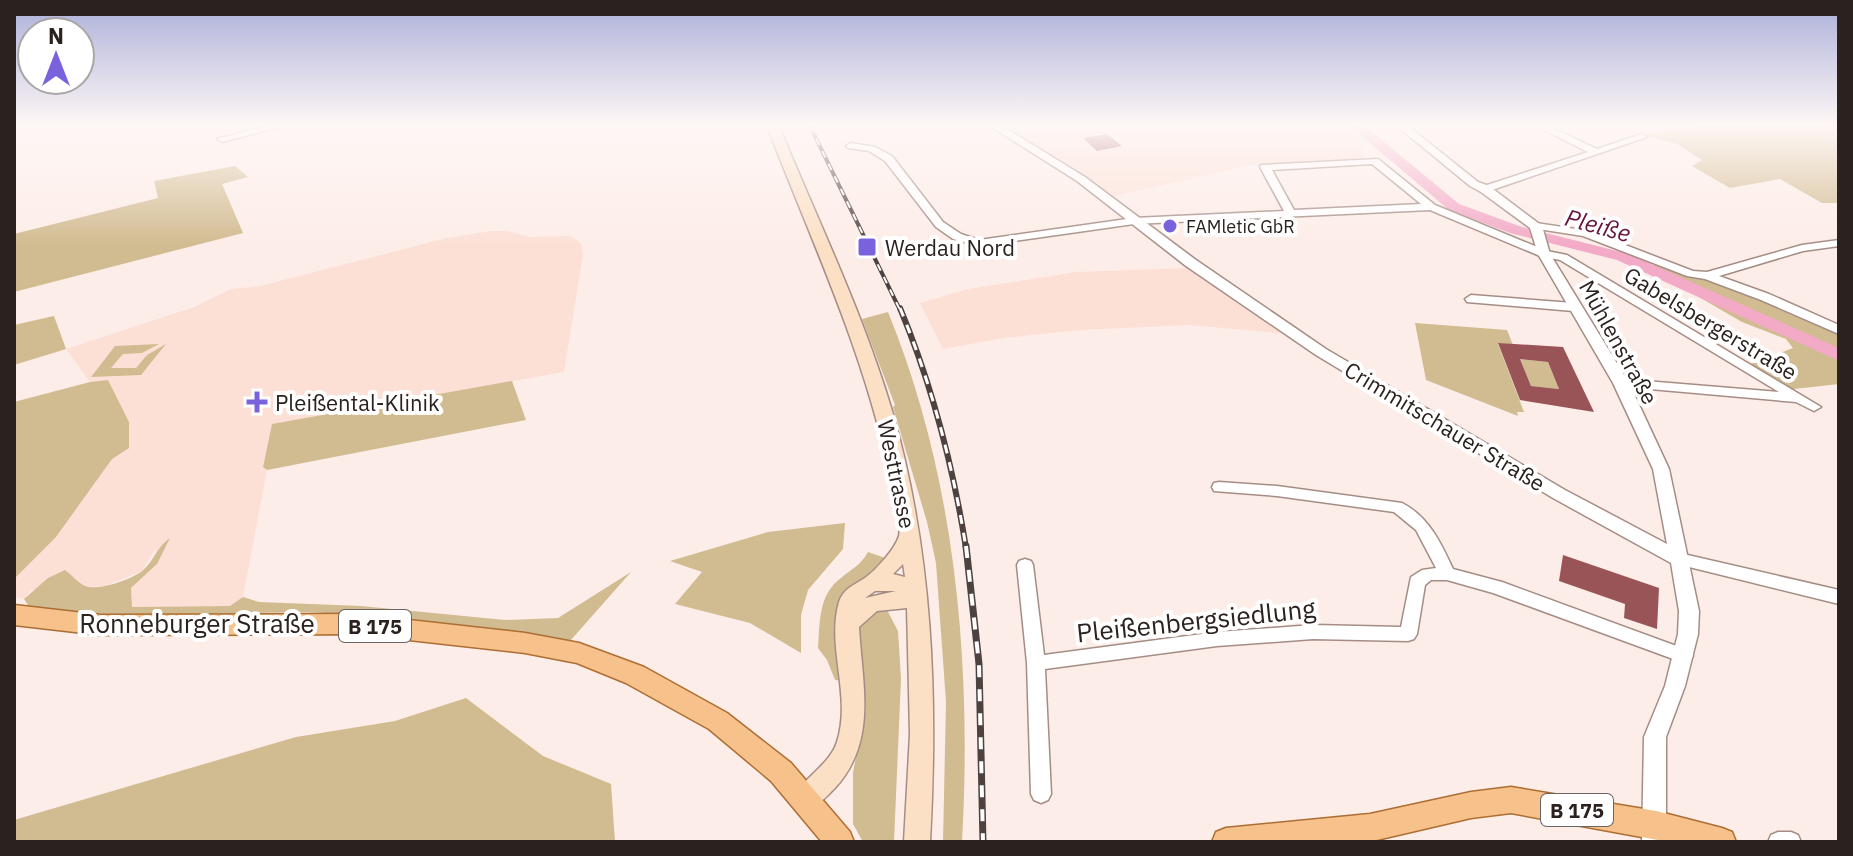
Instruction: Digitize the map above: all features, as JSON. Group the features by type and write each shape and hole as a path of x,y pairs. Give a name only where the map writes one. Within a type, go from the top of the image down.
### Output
{"main road":[{"name":"Westtrasse","path":"789,166 856,332 887,424 910,534 922,683 917,842"},
{"path":"873,583 898,556 910,534"},
{"path":"806,799 835,769 847,748 853,699 850,602 859,589 873,583 891,581 917,593"},
{"path":"849,625 855,614 868,604 917,593"},
{"name":"Ronneburger Straße","path":"14,615 101,625 355,624 525,643 579,653 657,686 718,721 781,772 840,842"},
{"name":"B 175","path":"1226,842 1370,828 1471,805 1511,800 1655,833 1722,842"}],"street":[{"path":"895,166 945,233 965,242 998,242 1134,221 1431,207 1539,238 1585,233 1691,274 1707,276 1765,297 1839,330"},
{"name":"Crimmitschauer Straße","path":"1060,166 1321,352 1559,494 1679,559"},
{"path":"1284,166 1265,167 1290,212"},
{"path":"1380,166 1431,207"},
{"path":"1453,166 1485,189 1539,238"},
{"path":"1485,189 1555,166"},
{"name":"Mühlenstraße","path":"1539,238 1573,307 1621,383 1661,469 1679,559"},
{"name":"Gabelsbergerstraße","path":"1539,238 1563,257 1814,407"},
{"path":"1707,276 1802,248 1839,243"},
{"path":"1471,299 1573,307"},
{"path":"1621,383 1799,399"},
{"path":"1219,487 1277,491 1397,507 1409,512 1434,542 1447,574 1496,587 1684,656"},
{"path":"1655,833 1655,737 1684,656 1689,611 1679,559 1839,597"},
{"path":"1025,565 1036,663 1041,794"},
{"name":"Pleißenbergsiedlung","path":"1036,663 1217,639 1313,632 1408,634 1417,582 1428,574 1447,574"},
{"path":"1778,842 1791,842"}],"shaded area":[{"path":"235,166 248,177 222,184 243,233 14,292 14,234 158,198 154,181"},
{"path":"1066,166 1248,166 1114,196"},
{"path":"1692,166 1839,166 1839,203 1822,203 1780,179 1730,188"},
{"name":"Pleißental-Klinik","path":"508,231 529,237 570,236 581,243 583,255 564,372 272,424 263,467 267,470 243,597 230,606 132,607 131,588 157,564 156,548 142,571 105,586 31,590 24,599 14,597 14,579 56,537 112,459 108,380 90,382 66,349 194,307 231,289 260,286 447,238"},
{"path":"1661,262 1707,276 1839,334 1839,384 1785,390 1745,366 1793,348 1786,339 1742,322 1649,268"},
{"path":"1186,268 1287,334 1189,325 1081,330 1004,338 943,349 920,303 968,289 1076,272"},
{"path":"888,312 930,440 954,572 964,707 962,842 943,842 946,702 936,563 893,407 895,405 862,319"},
{"path":"54,316 66,349 14,365 14,325"},
{"path":"1415,323 1507,330 1513,345 1498,344 1524,412 1517,412 1518,416 1426,380"},
{"path":"159,344 142,353 123,354 111,368 136,368 147,355 166,344 141,375 91,377 115,346"},
{"path":"1520,359 1548,362 1559,389 1531,386"},
{"path":"108,380 129,422 129,448 112,459 56,537 14,579 14,402"},
{"path":"512,381 526,420 267,470 263,467 272,424"},
{"path":"845,523 843,549 808,590 801,615 801,653 750,623 675,604 702,572 670,561 768,532"},
{"path":"170,538 157,564 131,588 132,607 230,606 243,597 259,602 361,606 505,620 558,618 631,572 570,641 385,616 307,612 100,615 29,607 24,599 48,578 65,570 82,585 91,587 106,586 129,578 141,572"},
{"path":"868,552 888,559 870,576 843,681 835,680 818,648 824,601 833,585 859,564"},
{"path":"886,608 898,631 901,679 894,842 863,842 853,824 853,773 862,724 855,634 869,609"},
{"path":"466,698 543,756 611,784 615,842 14,842 14,820 296,737 395,721"}],"building":[{"path":"1498,343 1563,347 1594,412 1520,400","holes":["1520,359 1548,362 1559,389 1531,386"]},
{"path":"1563,555 1659,588 1657,629 1624,618 1625,604 1559,581"}],"waterway":[{"name":"Pleiße","path":"1405,166 1454,207 1516,230 1623,257 1839,355"}],"railway":[{"path":"830,166 900,310"},
{"path":"900,308 940,426 966,548"},
{"path":"966,546 979,664 983,842"}],"place":[{"name":"FAMletic GbR","path":"1170,226"},
{"name":"Werdau Nord","path":"867,247"},
{"name":"Pleißental-Klinik","path":"257,402"}]}
